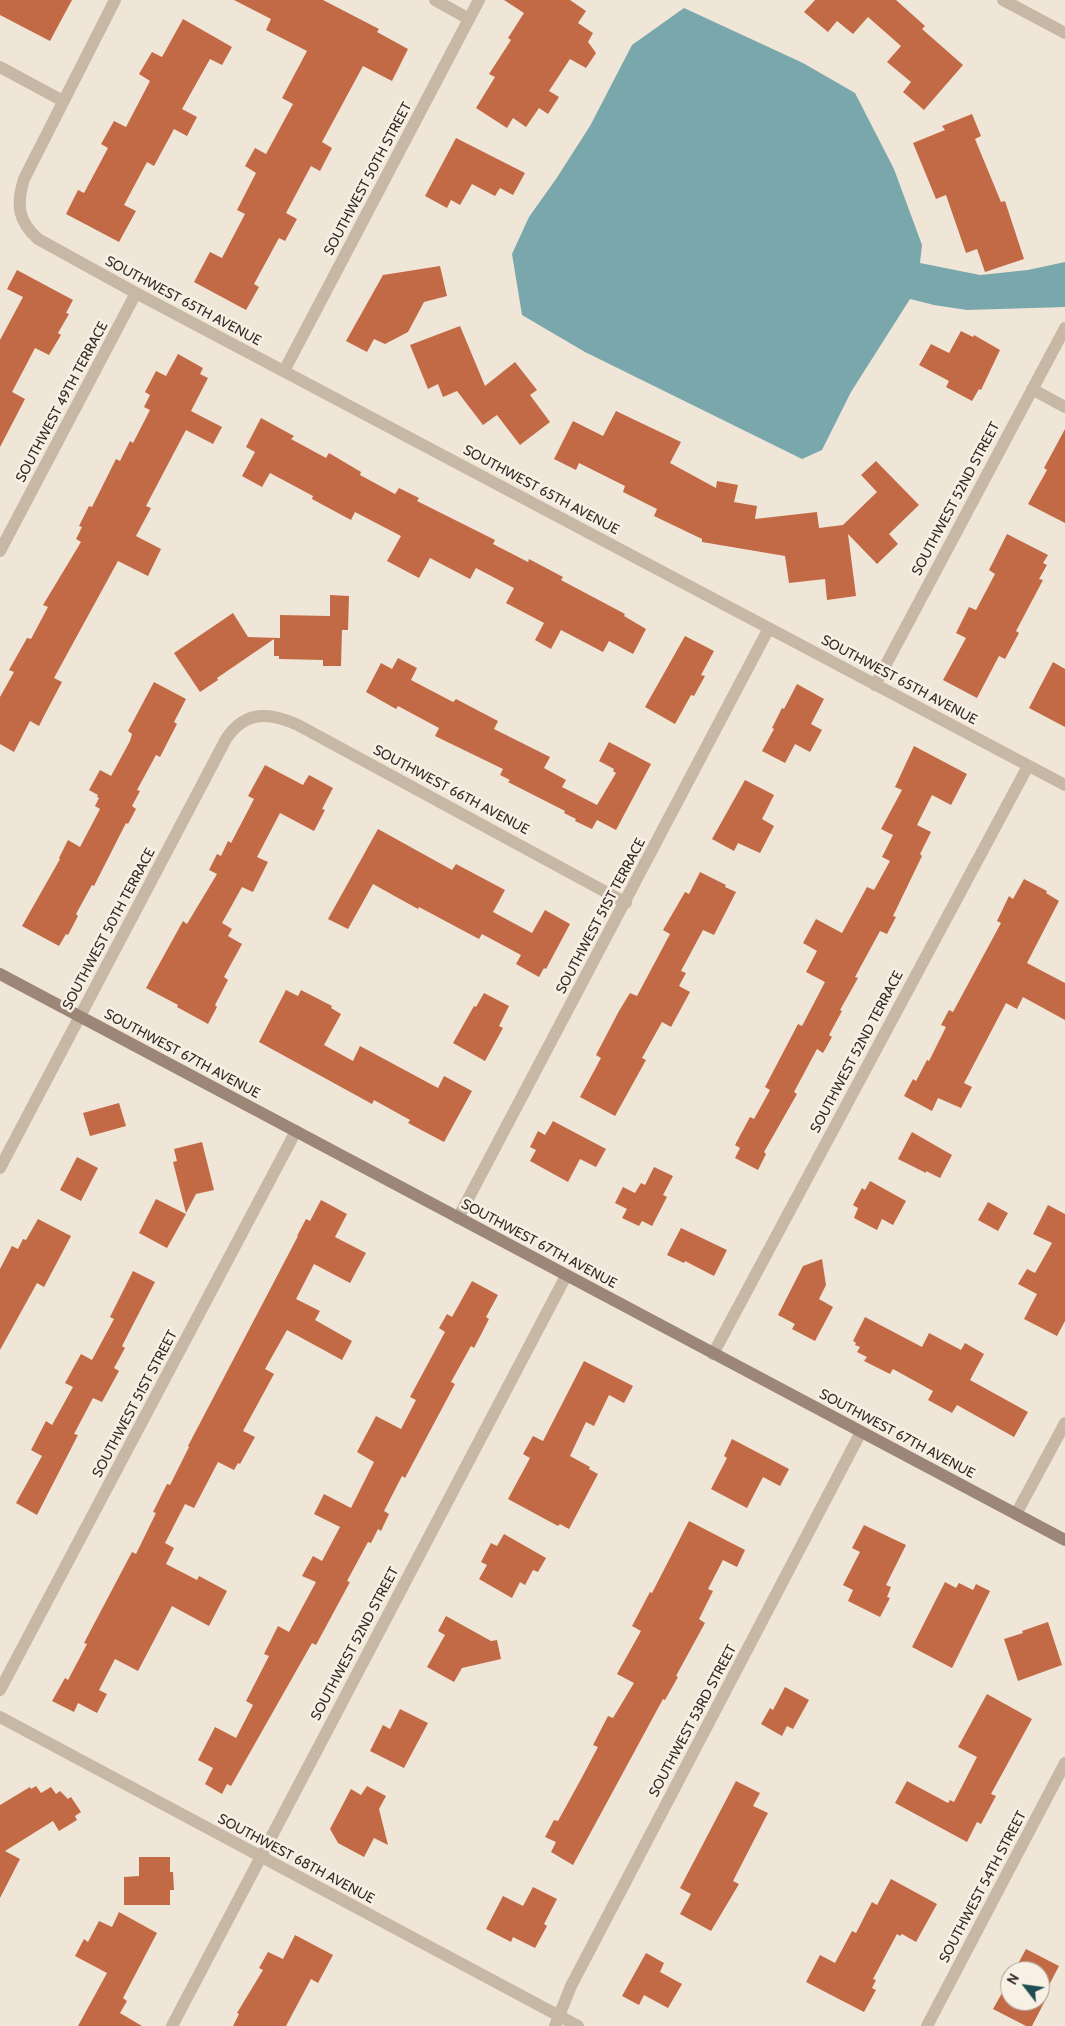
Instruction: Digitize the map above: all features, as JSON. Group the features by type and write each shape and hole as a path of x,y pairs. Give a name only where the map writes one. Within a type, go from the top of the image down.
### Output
{"main road":[{"name":"SOUTHWEST 67TH AVENUE","path":"0,974 1065,1540"}],"street":[{"path":"0,67 63,100 115,0"},
{"path":"434,0 470,19"},
{"name":"SOUTHWEST 50TH STREET","path":"284,371 479,0"},
{"path":"1003,0 1065,33"},
{"name":"SOUTHWEST 65TH AVENUE","path":"63,100 27,170 20,190 19,206 26,227 38,239 136,293 1065,785"},
{"name":"SOUTHWEST 49TH TERRACE","path":"0,551 136,293"},
{"name":"SOUTHWEST 52ND STREET","path":"875,685 1065,328"},
{"path":"1032,389 1065,407"},
{"name":"SOUTHWEST 51ST TERRACE","path":"458,1218 769,628"},
{"name":"SOUTHWEST 66TH AVENUE","path":"258,716 274,715 298,725 626,902"},
{"name":"SOUTHWEST 50TH TERRACE","path":"0,1168 226,738 242,722 258,716"},
{"name":"SOUTHWEST 52ND TERRACE","path":"713,1354 1028,766"},
{"name":"SOUTHWEST 51ST STREET","path":"0,1690 296,1131"},
{"name":"SOUTHWEST 52ND STREET","path":"172,2026 566,1276"},
{"path":"1016,1514 1065,1423"},
{"name":"SOUTHWEST 53RD STREET","path":"557,2021 571,1986 861,1432"},
{"name":"SOUTHWEST 68TH AVENUE","path":"0,1717 260,1857 557,2021 578,2026"},
{"name":"SOUTHWEST 54TH STREET","path":"927,2026 1065,1763"}],"water":[{"path":"684,8 803,63 855,93 894,169 922,245 920,263 980,275 1028,270 1065,262 1065,307 967,310 910,299 851,392 822,450 802,459 585,352 522,315 512,254 529,217 590,126 632,45"}],"building":[{"path":"0,0 72,0 50,41 0,15"},
{"path":"234,0 323,0 379,29 377,32 408,49 392,81 363,66 322,142 332,148 320,171 311,166 286,213 297,219 285,241 279,238 254,284 259,287 246,310 194,282 210,252 222,258 245,214 237,210 256,173 245,166 255,148 266,154 293,104 282,98 307,51 266,30 271,19"},
{"path":"504,0 570,0 586,11 578,23 593,33 588,42 596,53 586,68 570,59 549,91 559,97 548,114 539,108 526,127 513,118 507,128 476,108 495,77 489,74 511,40 508,38 524,13"},
{"path":"815,0 896,0 925,26 922,29 963,65 924,110 903,92 911,82 887,62 901,46 868,17 853,34 837,21 828,32 804,12"},
{"path":"183,19 232,47 222,65 210,59 182,109 197,117 187,136 174,129 154,166 147,162 124,205 136,211 119,242 66,214 78,190 84,193 108,148 101,144 114,121 126,127 150,81 139,74 152,52 162,57"},
{"path":"972,114 981,136 975,139 1001,202 1005,201 1024,259 985,272 977,249 966,253 946,195 936,199 913,143 945,130 942,126"},
{"path":"456,138 525,173 513,195 500,188 495,196 472,184 460,205 451,200 447,208 425,196"},
{"path":"440,266 447,296 424,302 408,332 385,344 374,339 367,352 346,341 383,275"},
{"path":"17,270 73,300 66,313 69,314 58,333 61,335 49,355 35,348 12,392 25,399 0,447 0,340 23,297 7,289"},
{"path":"460,326 485,386 515,362 537,390 530,395 550,422 520,445 497,415 483,425 457,391 443,397 438,384 428,389 410,345"},
{"path":"961,331 973,337 974,335 1000,350 981,390 979,389 972,401 946,387 949,381 919,365 931,344 949,353"},
{"path":"178,354 203,368 200,374 208,378 191,411 222,427 213,444 186,430 146,506 151,508 136,536 161,549 148,576 118,561 54,678 62,682 39,726 30,721 14,752 0,744 0,697 14,672 9,670 27,638 31,639 48,607 43,605 81,542 76,539 82,527 79,526 89,506 92,507 116,459 120,461 130,441 133,443 150,410 144,407 150,395 145,392 156,371 166,376"},
{"path":"616,411 681,442 670,463 716,488 717,481 738,485 734,502 757,506 755,519 817,512 819,528 843,525 877,492 861,475 876,461 919,505 889,534 898,544 877,564 848,534 856,596 827,600 825,579 789,583 785,556 702,542 702,539 654,516 657,509 623,492 625,486 579,463 576,470 554,459 573,421 603,436"},
{"path":"261,418 294,436 291,439 326,458 329,453 361,472 360,475 395,494 399,488 419,498 417,501 495,540 493,544 528,562 529,559 563,577 561,580 625,614 624,616 646,629 633,654 609,641 603,652 561,630 551,649 535,640 544,623 506,603 514,588 476,568 470,579 430,558 419,578 387,561 401,536 355,512 351,520 312,499 313,496 270,473 262,487 242,476 255,452 246,447"},
{"path":"1065,429 1065,523 1028,504 1047,470 1044,468"},
{"path":"1007,534 1048,555 1043,563 1047,565 1039,579 1043,580 1016,631 1019,633 1005,659 999,656 977,698 943,680 966,638 956,633 969,607 976,610 995,574 989,570"},
{"path":"330,595 349,596 348,630 342,630 341,666 323,666 323,660 279,659 279,656 274,656 274,639 200,692 174,653 233,613 248,637 280,638 280,615 330,616"},
{"path":"685,636 714,651 701,675 705,676 694,696 691,695 675,724 645,707"},
{"path":"398,658 417,668 411,680 453,702 456,699 498,721 494,729 550,757 544,768 566,780 562,787 597,805 616,773 613,771 614,769 599,761 609,742 651,764 616,830 597,820 592,829 575,821 576,819 564,813 565,811 508,782 510,780 500,775 503,769 435,736 439,728 398,706 396,709 366,692 381,663 392,669"},
{"path":"1053,662 1065,669 1065,727 1029,708"},
{"path":"154,682 186,699 174,722 177,724 160,757 156,755 137,790 140,791 132,806 136,809 128,824 126,823 94,886 92,885 76,914 78,916 68,935 66,934 59,946 22,926 60,859 68,840 80,847 100,809 95,806 99,798 97,797 98,795 89,790 100,770 111,776 130,741 132,734 128,731"},
{"path":"797,684 824,699 811,724 822,730 810,752 795,744 785,763 762,751 774,729 772,728 782,708 784,709"},
{"path":"914,746 967,774 951,805 932,795 917,825 931,832 920,854 922,856 893,916 896,917 887,934 880,931 855,977 858,978 840,1010 842,1011 829,1035 832,1037 823,1053 817,1049 794,1092 797,1094 764,1152 766,1154 758,1170 735,1158 740,1148 735,1145 750,1117 754,1119 770,1090 765,1087 798,1024 802,1026 825,982 806,972 817,951 803,943 816,919 842,933 867,887 874,890 890,861 882,857 893,835 881,829 902,790 895,787"},
{"path":"265,765 303,785 309,775 333,788 322,809 325,810 314,831 280,813 257,857 268,862 253,892 242,887 222,923 232,929 228,936 242,944 224,977 228,980 208,1024 146,988 183,921 187,924 217,874 209,870 217,854 221,856 228,841 231,843 254,799 248,796"},
{"path":"745,780 774,795 762,819 774,826 760,853 738,843 734,851 712,839"},
{"path":"378,829 452,870 456,864 505,890 493,912 532,933 545,910 570,924 546,969 544,968 539,977 516,964 521,955 482,934 479,939 373,884 348,929 328,919"},
{"path":"700,872 736,892 714,935 703,930 681,971 686,973 679,986 690,992 671,1027 662,1022 642,1058 646,1060 615,1116 580,1097 601,1058 596,1055 619,1011 630,993 637,996 670,934 663,930 685,892 689,894"},
{"path":"1024,879 1047,891 1046,893 1059,901 1027,963 1065,983 1065,1020 1023,997 1017,1009 1006,1003 964,1083 972,1087 961,1108 938,1098 932,1111 904,1096 913,1079 916,1081 927,1060 929,1061 946,1027 941,1025 949,1010 953,1012 1001,923 997,921 1009,896 1013,899"},
{"path":"286,990 298,996 301,990 332,1006 331,1008 341,1014 324,1045 353,1061 360,1046 438,1088 444,1076 472,1091 444,1142 408,1123 410,1120 374,1100 372,1104 259,1042"},
{"path":"484,993 509,1006 499,1026 503,1028 485,1061 453,1043 474,1006 476,1007"},
{"path":"119,1103 126,1126 90,1136 83,1113"},
{"path":"553,1121 606,1149 596,1167 580,1159 568,1182 530,1161 536,1150 530,1147 538,1131 545,1135"},
{"path":"912,1132 952,1155 940,1178 898,1159"},
{"path":"202,1142 214,1190 196,1194 186,1213 173,1162 177,1161 174,1149"},
{"path":"77,1157 98,1168 81,1201 60,1190"},
{"path":"654,1167 673,1176 663,1195 667,1197 652,1226 642,1221 639,1226 622,1218 627,1209 615,1203 623,1187 635,1193 641,1183 645,1185"},
{"path":"870,1181 906,1201 893,1225 882,1219 877,1230 854,1218 858,1208 853,1205 862,1188 865,1190"},
{"path":"156,1199 186,1214 167,1248 139,1233"},
{"path":"321,1200 347,1214 335,1237 366,1253 350,1283 314,1264 296,1299 320,1311 315,1320 352,1341 342,1360 287,1330 265,1369 274,1374 243,1431 255,1437 240,1464 238,1463 234,1470 218,1462 194,1508 185,1504 165,1543 174,1548 166,1564 197,1580 199,1576 227,1591 209,1626 172,1606 138,1671 115,1659 99,1690 107,1694 97,1713 78,1703 74,1712 52,1701 65,1678 68,1680 87,1644 84,1643 132,1552 136,1554 156,1513 153,1512 167,1484 170,1485 188,1446 306,1219 310,1221"},
{"path":"988,1202 1008,1213 998,1231 978,1220"},
{"path":"1048,1205 1065,1214 1065,1321 1057,1336 1024,1319 1037,1294 1018,1284 1027,1269 1035,1273 1052,1243 1033,1234"},
{"path":"38,1219 71,1236 44,1287 37,1283 0,1350 0,1269 12,1246 18,1249 23,1239 26,1240"},
{"path":"681,1228 727,1250 714,1276 685,1261 684,1263 667,1255"},
{"path":"822,1259 826,1285 819,1299 833,1307 815,1341 792,1329 795,1324 778,1315 803,1266"},
{"path":"133,1271 155,1282 122,1346 125,1348 114,1368 119,1371 102,1402 93,1398 74,1434 78,1435 37,1515 16,1503 42,1456 31,1450 46,1421 52,1425 73,1387 65,1383 81,1354 92,1360 114,1319 110,1317"},
{"path":"472,1281 498,1295 486,1317 489,1319 474,1348 471,1346 451,1382 455,1384 405,1478 402,1476 384,1511 389,1514 381,1531 378,1529 371,1543 368,1542 347,1581 350,1582 316,1645 312,1643 231,1786 227,1784 222,1794 205,1784 213,1768 198,1760 215,1727 236,1738 253,1705 246,1701 269,1656 264,1654 278,1626 289,1632 316,1582 302,1576 313,1556 322,1561 340,1527 314,1514 324,1494 351,1508 374,1462 357,1452 376,1416 401,1429 416,1400 410,1397 445,1332 439,1328 447,1314 452,1317"},
{"path":"865,1317 922,1347 929,1333 961,1350 965,1343 984,1354 970,1380 1028,1412 1014,1437 957,1405 952,1413 928,1400 933,1391 893,1369 890,1374 864,1361 867,1357 857,1352 860,1347 855,1345 856,1343 853,1341"},
{"path":"584,1361 633,1386 624,1403 609,1395 594,1426 586,1422 570,1456 590,1467 589,1469 598,1474 569,1529 560,1524 558,1526 508,1499 530,1458 523,1454 533,1436 543,1441"},
{"path":"732,1439 789,1469 780,1486 763,1477 747,1508 711,1489 727,1458 724,1456"},
{"path":"689,1521 745,1550 737,1567 723,1560 708,1589 713,1591 699,1619 705,1623 676,1676 678,1677 665,1700 663,1699 573,1865 551,1852 556,1842 545,1837 554,1820 558,1821 598,1747 593,1745 608,1716 613,1718 634,1683 617,1674 641,1631 632,1626 650,1592 652,1593"},
{"path":"864,1525 906,1545 886,1585 891,1587 887,1597 890,1598 880,1617 848,1601 853,1590 843,1585 860,1552 852,1548"},
{"path":"504,1534 546,1558 538,1572 533,1570 525,1585 520,1582 512,1598 479,1579 487,1565 481,1562 491,1543 497,1546"},
{"path":"945,1582 956,1588 959,1583 973,1590 976,1584 990,1591 952,1668 912,1647"},
{"path":"446,1616 491,1641 497,1640 501,1659 462,1668 454,1682 427,1667 445,1635 438,1631"},
{"path":"1048,1622 1062,1665 1018,1681 1004,1639"},
{"path":"785,1687 809,1700 793,1729 787,1726 782,1736 761,1724 770,1708 773,1710"},
{"path":"987,1694 1032,1719 991,1794 996,1796 981,1824 977,1822 967,1842 895,1803 907,1781 948,1803 950,1800 954,1802 977,1757 958,1747"},
{"path":"400,1709 428,1723 404,1768 370,1751 383,1725 390,1729"},
{"path":"736,1781 760,1793 753,1806 768,1813 733,1881 739,1884 711,1931 680,1914 691,1894 680,1888"},
{"path":"36,1786 41,1793 51,1787 56,1794 60,1791 68,1799 71,1797 81,1812 75,1816 77,1820 59,1831 53,1821 5,1851 20,1859 0,1898 0,1805 30,1787 31,1789"},
{"path":"367,1786 386,1796 379,1809 388,1845 374,1838 364,1857 338,1843 330,1829 351,1789 361,1795"},
{"path":"139,1857 170,1857 170,1872 173,1872 174,1890 170,1890 170,1905 124,1905 124,1877 139,1876"},
{"path":"891,1879 937,1904 916,1942 902,1934 900,1936 897,1934 873,1979 876,1980 872,1988 876,1990 864,2012 806,1982 820,1955 835,1963 852,1931 856,1933 872,1902 877,1905"},
{"path":"533,1887 557,1899 544,1924 547,1926 535,1948 513,1937 511,1942 486,1929 503,1896 523,1906"},
{"path":"119,1912 157,1933 123,1998 127,2001 120,2013 142,2026 78,2026 107,1973 75,1956 84,1939 88,1942 99,1921 112,1927"},
{"path":"295,1935 333,1955 318,1983 311,1979 286,2026 233,2026 239,2014 237,2013 263,1970 259,1968 268,1952 283,1959"},
{"path":"1026,1949 1049,1961 1019,1961"},
{"path":"646,1953 664,1963 660,1972 682,1984 668,2008 644,1995 639,2005 622,1996"},
{"path":"1050,1961 1059,1966 1050,1983"},
{"path":"1000,1997 1000,2011 1040,2011 1032,2026 1026,2026 993,2009"}]}
